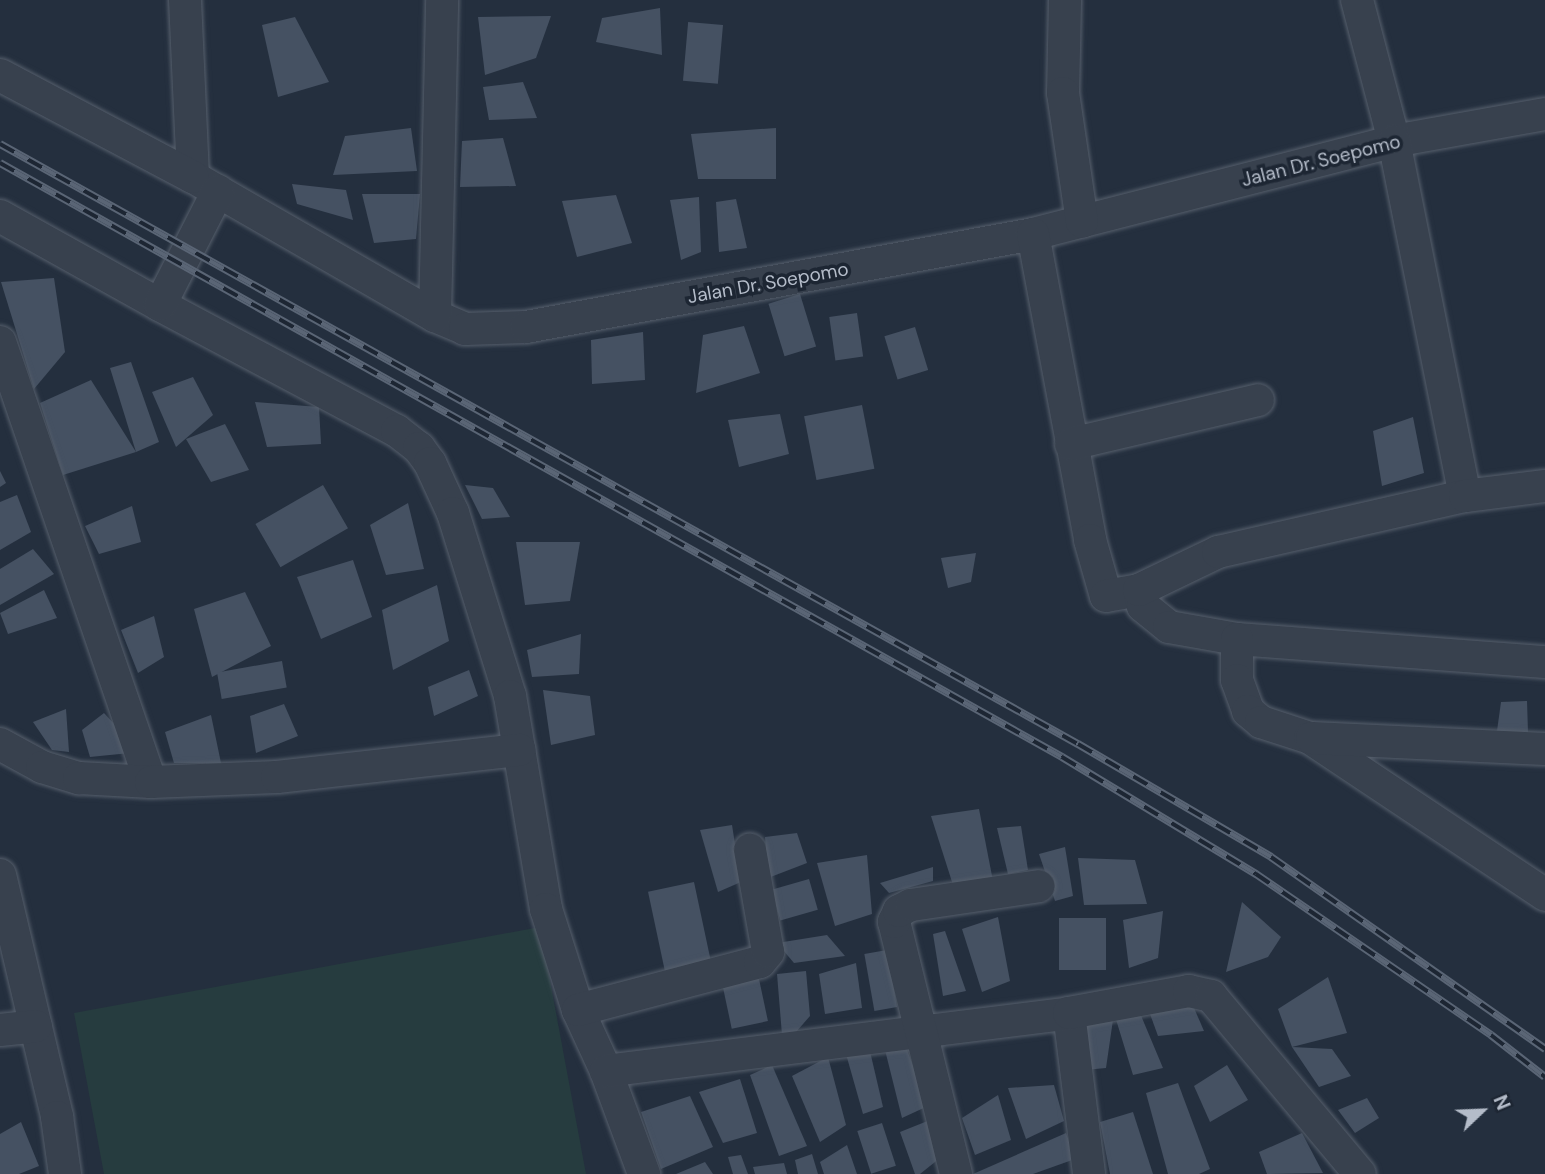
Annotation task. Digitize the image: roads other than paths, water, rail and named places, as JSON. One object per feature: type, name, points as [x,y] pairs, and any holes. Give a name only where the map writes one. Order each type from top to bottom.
[{"type":"street","points":[[160,306],[206,184],[185,0]]},
{"type":"street","points":[[435,316],[442,0]]},
{"type":"street","points":[[1065,0],[1063,93],[1082,222]]},
{"type":"street","points":[[1357,0],[1394,141],[1465,496]]},
{"type":"street","name":"Jalan Dr. Soepomo","points":[[0,75],[206,184],[435,316],[465,330],[526,327],[1032,234],[1394,141],[1545,114]]},
{"type":"street","points":[[0,216],[160,306],[397,431],[419,448],[430,463],[453,513],[510,696],[539,880],[578,1010],[606,1071],[644,1174]]},
{"type":"street","points":[[1032,234],[1095,563],[1106,596],[1139,590],[1218,552],[1465,496],[1545,486]]},
{"type":"street","points":[[0,342],[151,782]]},
{"type":"street","points":[[1071,444],[1258,400]]},
{"type":"street","points":[[1139,590],[1143,606],[1169,627],[1237,639],[1545,662]]},
{"type":"street","points":[[1237,639],[1237,680],[1248,711],[1261,722],[1310,738],[1545,749]]},
{"type":"street","points":[[1310,738],[1545,895]]},
{"type":"street","points":[[0,744],[42,767],[79,778],[151,782],[277,777],[519,750]]},
{"type":"street","points":[[578,1010],[760,962],[768,952],[750,850]]},
{"type":"street","points":[[1501,866],[1545,870]]},
{"type":"street","points":[[0,875],[57,1117],[65,1174]]},
{"type":"street","points":[[956,1174],[894,922],[899,911],[929,901],[1039,886]]},
{"type":"street","points":[[606,1071],[783,1046],[923,1032],[1069,1013],[1189,991],[1211,996],[1360,1174]]},
{"type":"street","points":[[1069,1013],[1089,1174]]},
{"type":"street","points":[[0,1030],[36,1026]]},
{"type":"railway","points":[[0,144],[1078,744],[1271,857],[1545,1049]]},
{"type":"railway","points":[[0,163],[1062,757],[1256,874],[1491,1035],[1545,1077]]}]
